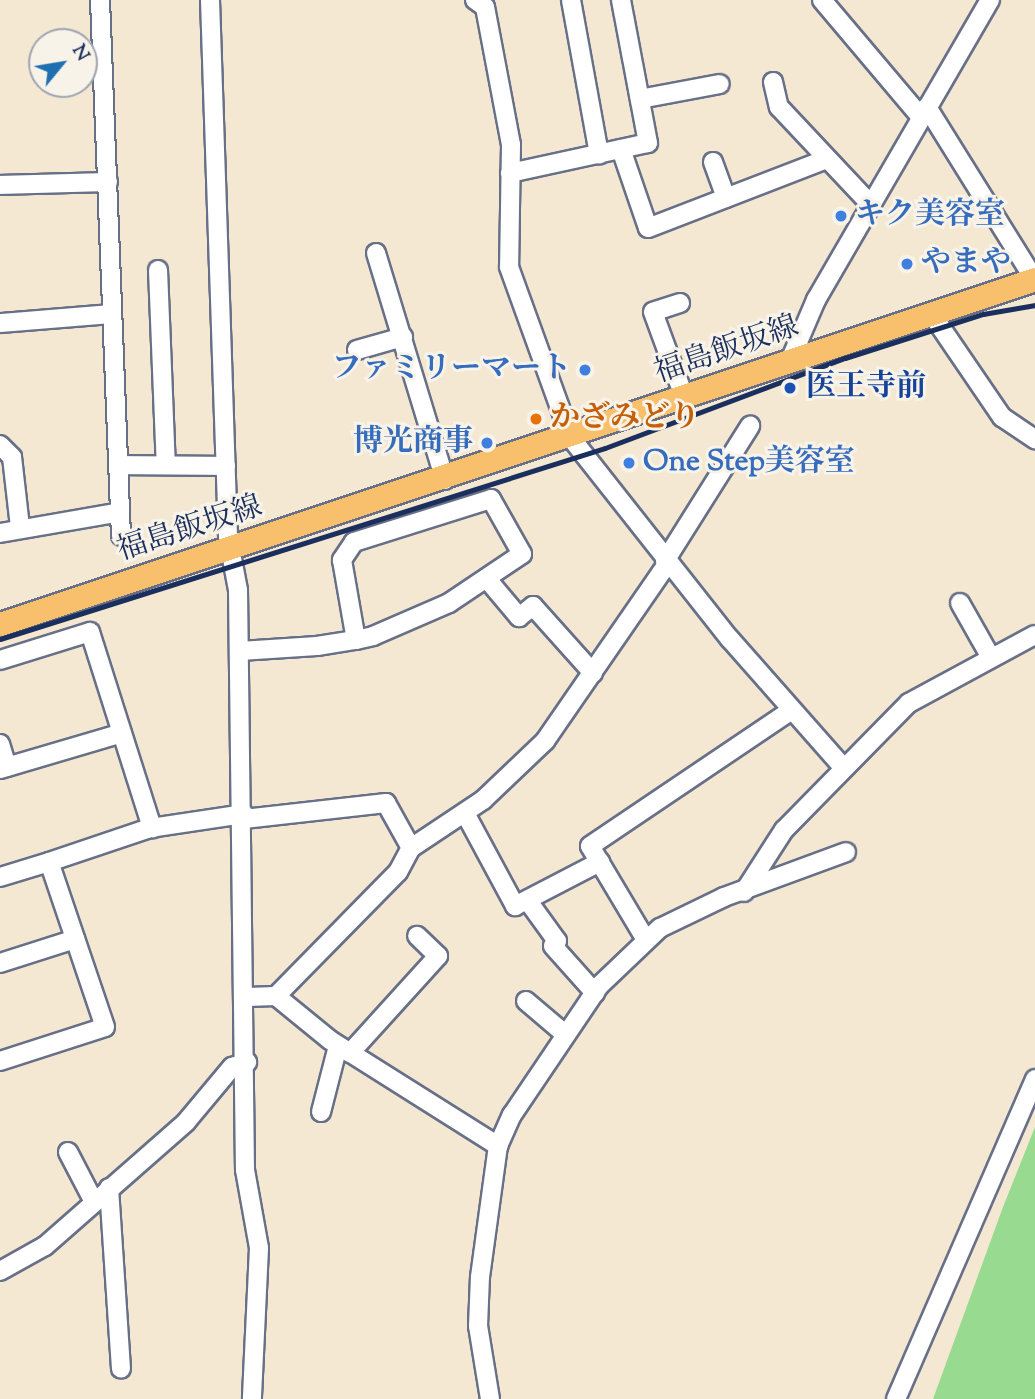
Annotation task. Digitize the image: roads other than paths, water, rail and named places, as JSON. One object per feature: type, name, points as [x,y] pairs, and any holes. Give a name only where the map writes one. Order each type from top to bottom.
[{"type":"main road","name":"福島飯坂線","points":[[0,624],[445,480],[1034,279]]},
{"type":"street","points":[[100,0],[121,537]]},
{"type":"street","points":[[210,0],[226,466],[240,651],[247,997],[245,1170],[259,1248],[252,1399]]},
{"type":"street","points":[[475,0],[485,7],[510,173],[509,267],[570,438],[666,562],[790,711],[843,768]]},
{"type":"street","points":[[571,0],[599,154]]},
{"type":"street","points":[[510,173],[648,143],[621,0]]},
{"type":"street","points":[[822,0],[924,112],[1034,279]]},
{"type":"street","points":[[789,363],[870,204],[990,0]]},
{"type":"street","points":[[773,82],[779,107],[870,204]]},
{"type":"street","points":[[640,99],[720,84]]},
{"type":"street","points":[[621,149],[648,228],[827,159]]},
{"type":"street","points":[[713,162],[726,198]]},
{"type":"street","points":[[0,185],[108,182]]},
{"type":"street","points":[[376,253],[445,480]]},
{"type":"street","points":[[158,270],[166,465]]},
{"type":"street","points":[[680,303],[653,312],[685,399]]},
{"type":"street","points":[[931,313],[1002,416],[1035,439]]},
{"type":"street","points":[[0,323],[112,314]]},
{"type":"street","points":[[357,350],[403,337]]},
{"type":"street","points":[[276,996],[398,872],[411,848],[466,813],[545,741],[666,562],[750,426]]},
{"type":"street","points":[[0,444],[12,457],[20,527]]},
{"type":"street","points":[[119,465],[226,466]]},
{"type":"street","points":[[240,651],[356,639],[449,603],[522,554],[491,499],[354,542],[342,560],[356,639]]},
{"type":"street","points":[[0,533],[20,527],[120,512]]},
{"type":"street","points":[[487,579],[519,617],[533,606],[593,673]]},
{"type":"street","points":[[960,603],[990,656]]},
{"type":"street","points":[[0,660],[90,632],[152,828]]},
{"type":"street","points":[[744,892],[784,830],[909,702],[990,656],[1035,635]]},
{"type":"street","points":[[646,940],[590,846],[790,711]]},
{"type":"street","points":[[0,744],[4,768],[122,733]]},
{"type":"street","points":[[0,877],[152,828],[244,816],[386,803],[411,848]]},
{"type":"street","points":[[466,813],[515,906],[600,862]]},
{"type":"street","points":[[490,1399],[478,1326],[498,1146],[566,1035],[595,993],[646,940],[674,918],[846,852]]},
{"type":"street","points":[[0,1061],[105,1027],[49,862]]},
{"type":"street","points":[[528,901],[557,941],[554,946],[595,993]]},
{"type":"street","points":[[321,1112],[344,1049],[438,956],[417,936]]},
{"type":"street","points":[[0,963],[75,939]]},
{"type":"street","points":[[247,997],[276,996],[344,1049],[498,1146]]},
{"type":"street","points":[[526,1000],[566,1035]]},
{"type":"street","points":[[0,1271],[36,1253],[186,1122],[232,1067],[247,1062]]},
{"type":"street","points":[[896,1399],[1035,1079]]},
{"type":"street","points":[[68,1152],[94,1202]]},
{"type":"street","points":[[109,1188],[121,1369]]},
{"type":"railway","points":[[0,639],[605,448],[845,358],[983,314],[1035,305]]},
{"type":"place","name":"キク美容室","points":[[841,216]]},
{"type":"place","name":"やまや","points":[[907,264]]},
{"type":"place","name":"ファミリーマート","points":[[585,370]]},
{"type":"place","name":"医王寺前","points":[[790,388]]},
{"type":"place","name":"かざみどり","points":[[536,419]]},
{"type":"place","name":"博光商事","points":[[487,443]]},
{"type":"place","name":"One Step美容室","points":[[629,463]]}]
